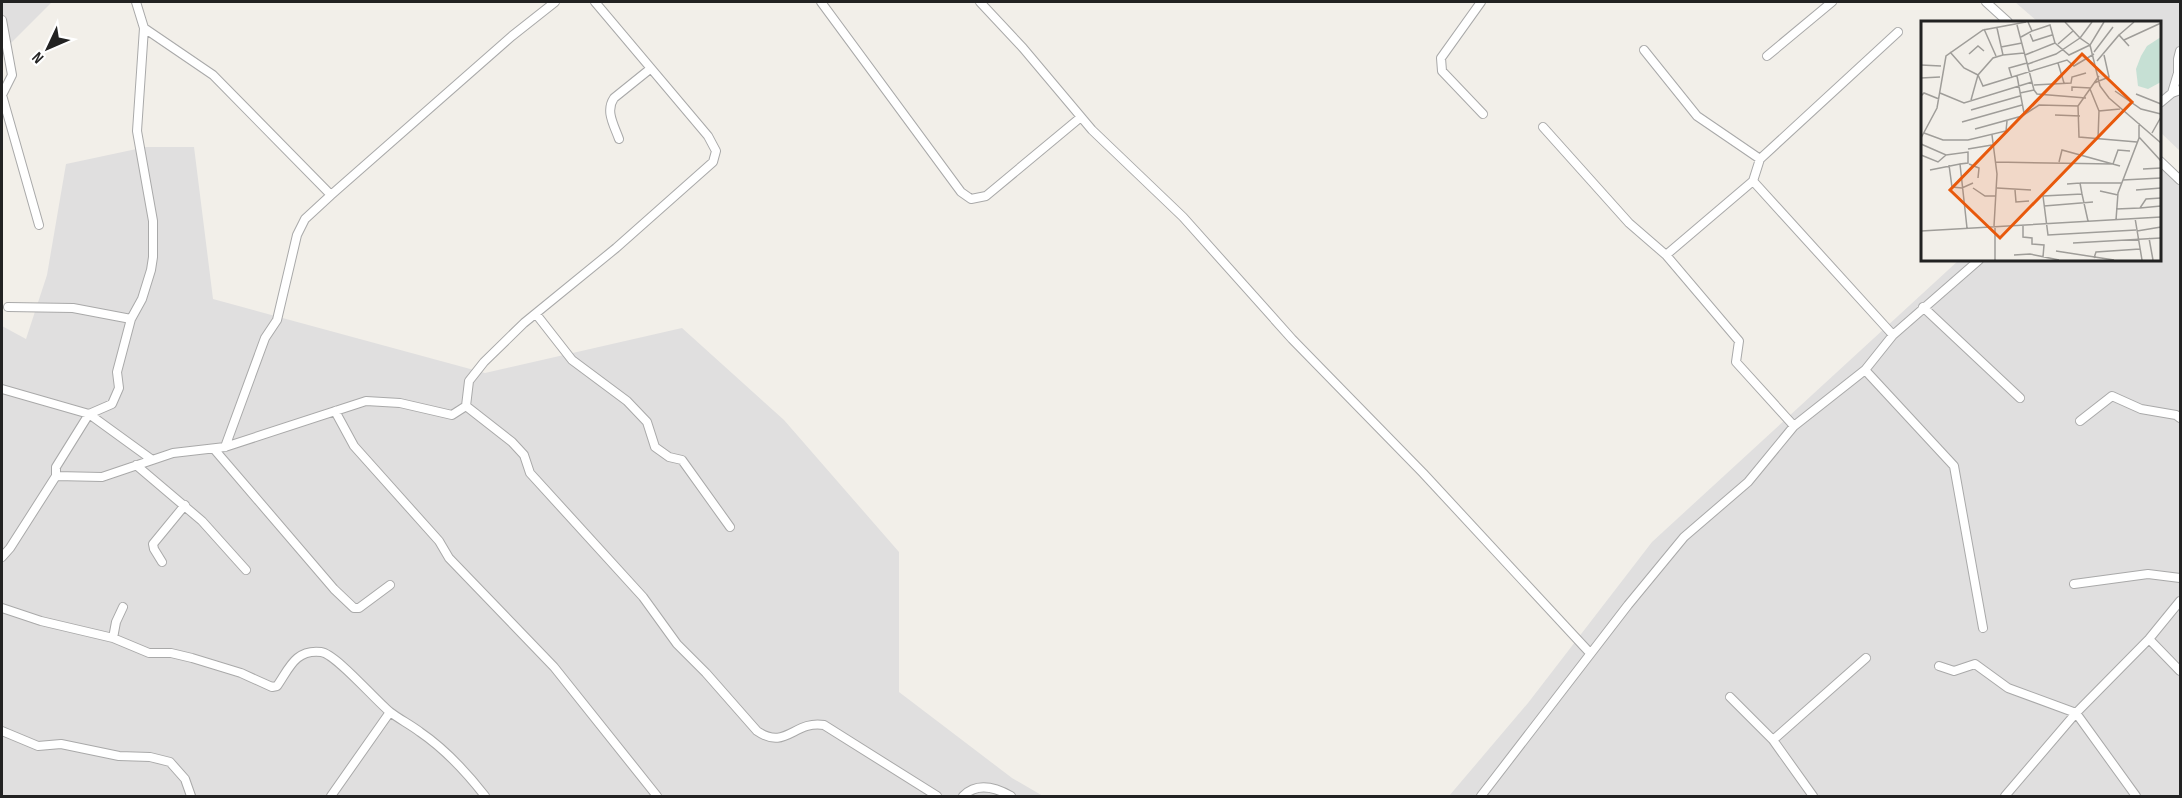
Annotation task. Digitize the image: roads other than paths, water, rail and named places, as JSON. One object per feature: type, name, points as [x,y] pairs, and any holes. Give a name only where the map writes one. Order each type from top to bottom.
[{"type":"street","points":[[2,557],[56,476],[56,467],[89,414],[112,404],[119,388],[117,372],[131,319],[142,299],[151,270],[153,221],[137,131],[144,28],[136,2]]},
{"type":"street","points":[[225,447],[265,338],[277,320],[297,235],[305,219],[495,51],[555,2]]},
{"type":"street","points":[[466,406],[469,381],[484,362],[524,323],[616,248],[713,162],[716,151],[708,136],[595,2]]},
{"type":"street","points":[[821,2],[961,192],[971,199],[986,196],[1081,117]]},
{"type":"street","points":[[980,2],[1023,48],[1092,130],[1183,217],[1292,339],[1423,473],[1590,653]]},
{"type":"street","points":[[1481,2],[1441,58],[1441,64],[1442,71],[1483,114]]},
{"type":"street","points":[[1767,56],[1832,2]]},
{"type":"street","points":[[1986,2],[2007,21]]},
{"type":"street","points":[[2,20],[12,75],[2,95],[39,225]]},
{"type":"street","points":[[144,28],[213,75],[331,195]]},
{"type":"street","points":[[1666,255],[1753,181],[1760,159],[1898,32]]},
{"type":"street","points":[[1644,50],[1697,116],[1760,159]]},
{"type":"street","points":[[2172,93],[2181,51]]},
{"type":"street","points":[[619,139],[610,113],[610,104],[614,98],[650,69]]},
{"type":"street","points":[[2161,103],[2172,93],[2181,90]]},
{"type":"street","points":[[1543,127],[1629,223],[1666,255],[1739,341],[1736,362],[1794,426]]},
{"type":"street","points":[[2161,162],[2181,180]]},
{"type":"street","points":[[1753,181],[1893,335]]},
{"type":"street","points":[[1481,796],[1590,653],[1684,537],[1748,482],[1794,426],[1865,370],[1893,335],[1978,261]]},
{"type":"street","points":[[8,307],[73,308],[131,319]]},
{"type":"street","points":[[1923,307],[2020,398]]},
{"type":"street","points":[[536,314],[572,360],[627,401],[646,422],[655,447],[669,457],[682,460],[730,527]]},
{"type":"street","points":[[1865,370],[1954,466],[1983,628]]},
{"type":"street","points":[[2,389],[89,414],[151,459]]},
{"type":"street","points":[[2080,420],[2112,396],[2141,409],[2176,415],[2181,418]]},
{"type":"street","points":[[56,476],[102,477],[173,453],[225,447],[366,402],[400,403],[452,415],[466,406]]},
{"type":"street","points":[[466,406],[512,442],[524,455],[530,473],[643,597],[677,644],[757,731],[767,738],[779,739],[812,723],[824,725],[937,796]]},
{"type":"street","points":[[335,411],[354,446],[439,541],[449,558],[554,668],[657,796]]},
{"type":"street","points":[[214,449],[334,589],[354,608],[359,608],[390,585]]},
{"type":"street","points":[[136,465],[202,521],[246,570]]},
{"type":"street","points":[[162,562],[153,544],[184,505]]},
{"type":"street","points":[[2074,584],[2148,574],[2181,578]]},
{"type":"street","points":[[2005,796],[2076,712],[2149,639],[2181,601]]},
{"type":"street","points":[[113,638],[116,622],[123,607]]},
{"type":"street","points":[[2,608],[41,621],[113,638],[149,653],[171,653],[202,661],[241,673],[272,687],[277,686],[293,660],[311,653],[323,652],[390,712],[422,733],[469,776],[485,796]]},
{"type":"street","points":[[2149,639],[2181,671]]},
{"type":"street","points":[[1773,740],[1866,658]]},
{"type":"street","points":[[1939,666],[1954,671],[1975,664],[2008,688],[2076,712],[2136,796]]},
{"type":"street","points":[[1730,697],[1773,740],[1813,796]]},
{"type":"street","points":[[331,796],[390,712]]},
{"type":"street","points":[[2,732],[38,746],[61,744],[119,756],[150,757],[170,762],[184,779],[192,796]]},
{"type":"street","points":[[963,796],[970,789],[984,787],[996,788],[1011,796]]}]
